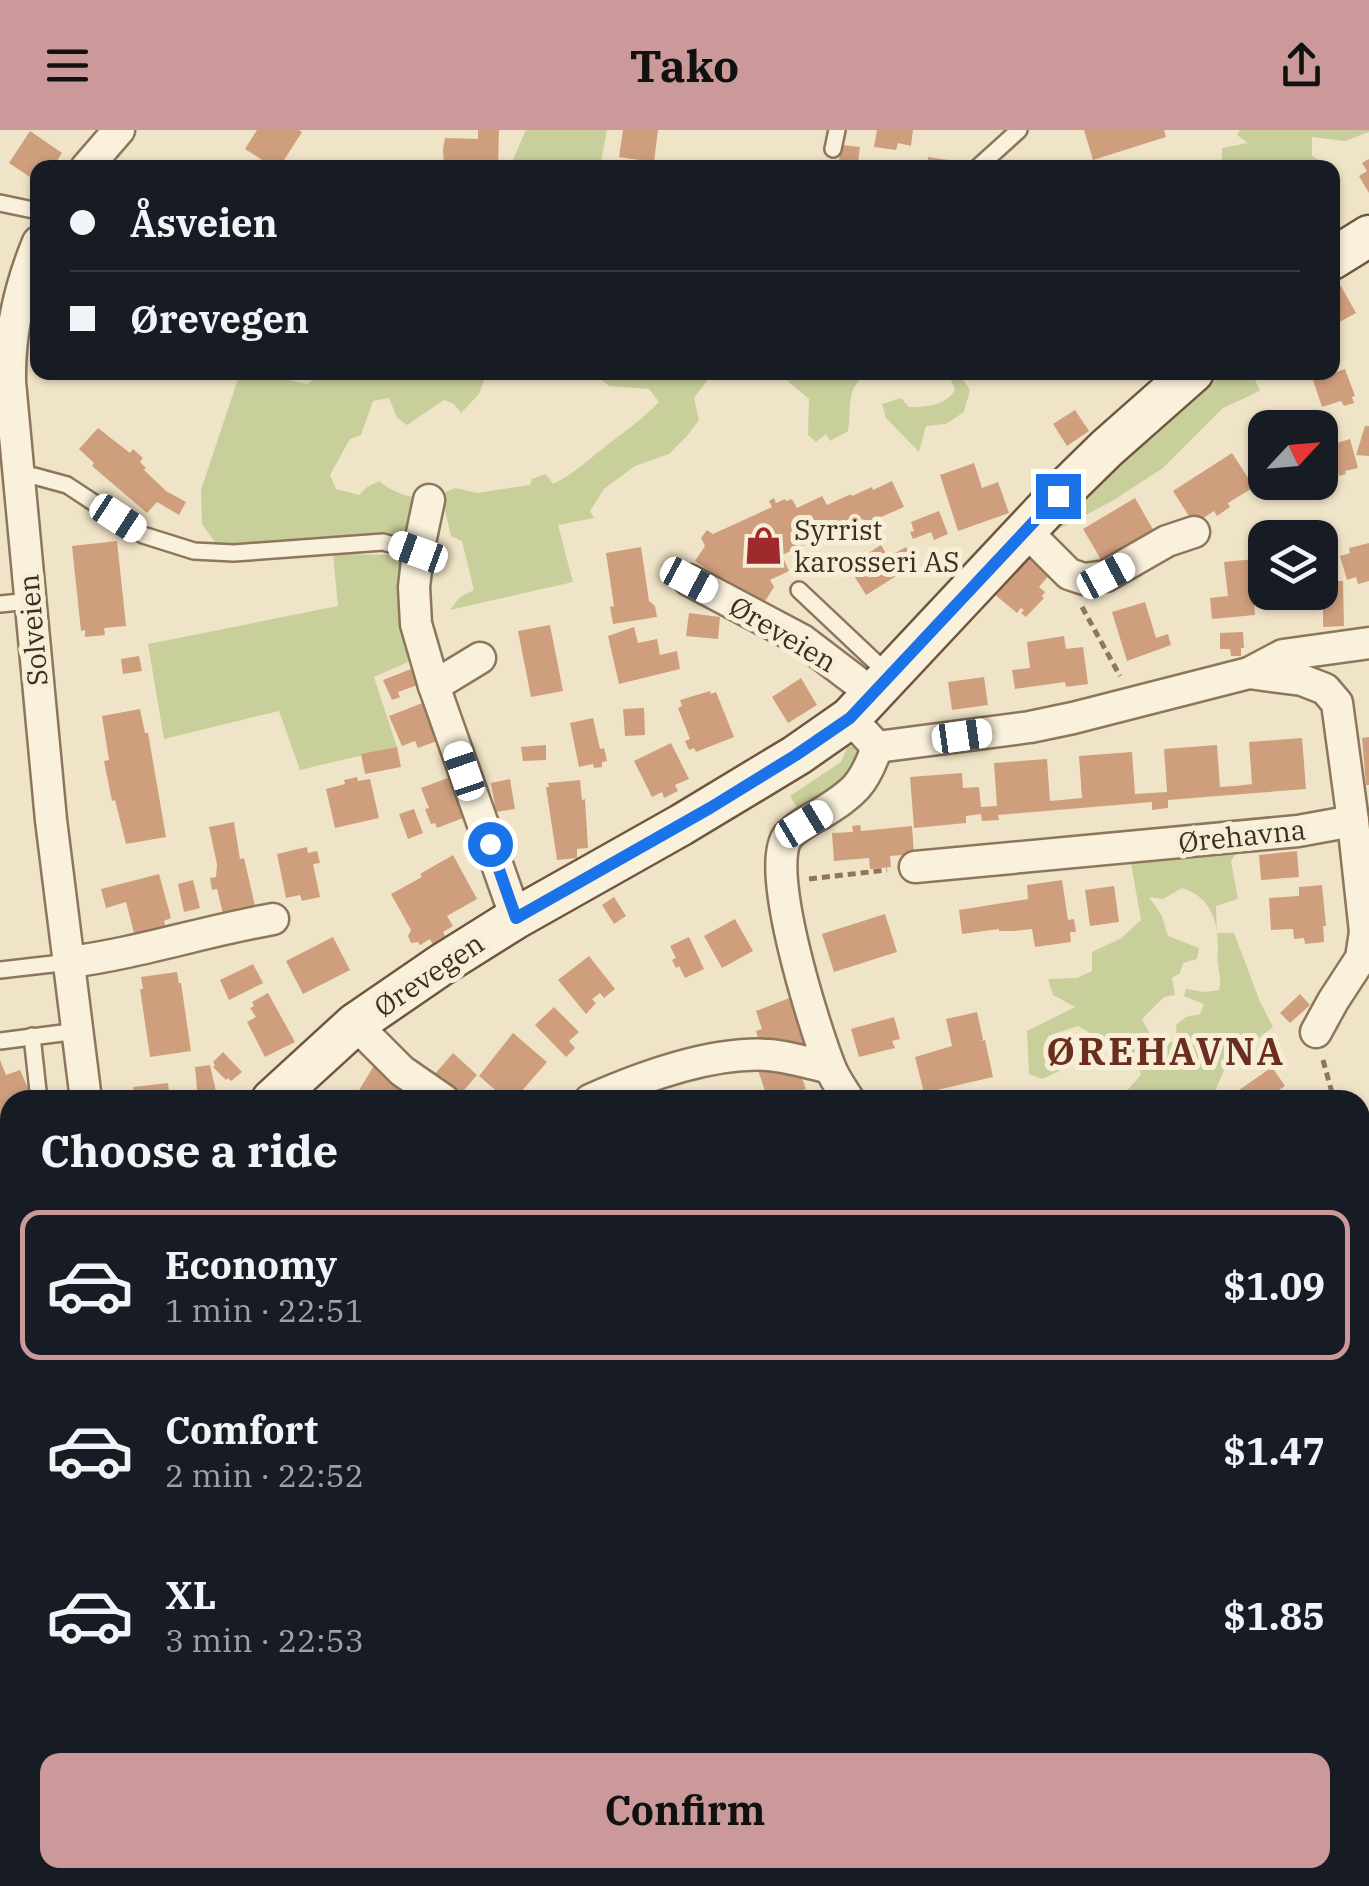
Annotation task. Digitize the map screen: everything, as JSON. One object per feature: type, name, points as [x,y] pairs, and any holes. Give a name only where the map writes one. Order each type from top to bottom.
[{"type":"street","points":[[93,160],[119,130]]},
{"type":"street","points":[[1340,255],[1369,236]]},
{"type":"street","name":"Solveien","points":[[30,265],[4,346],[18,476],[15,602],[52,820],[85,1090]]},
{"type":"street","name":"Ørevegen","points":[[283,1090],[355,1024],[441,965],[873,709],[1025,530],[1107,448],[1184,380]]},
{"type":"street","points":[[429,500],[414,587],[416,624],[516,918]]},
{"type":"street","points":[[1025,530],[1069,574],[1084,579],[1106,576],[1167,542],[1194,532]]},
{"type":"street","name":"Øreveien","points":[[689,580],[802,640],[873,709]]},
{"type":"street","points":[[842,1090],[830,1068],[797,962],[781,882],[780,852],[788,837],[848,797],[868,774],[873,709],[1030,726],[1249,673],[1283,655],[1369,643]]},
{"type":"street","points":[[434,686],[480,658]]},
{"type":"street","points":[[1249,673],[1302,680],[1326,689],[1337,703],[1365,932],[1360,958],[1316,1032]]},
{"type":"street","name":"Ørehavna","points":[[915,868],[1298,831],[1352,821]]},
{"type":"street","points":[[70,962],[273,919]]},
{"type":"street","points":[[355,1024],[402,1071],[430,1090]]},
{"type":"street","points":[[616,1090],[697,1062],[748,1055],[789,1058],[830,1068]]},
{"type":"lane","points":[[833,149],[838,130]]},
{"type":"lane","points":[[986,160],[1018,130]]},
{"type":"lane","points":[[0,203],[30,209]]},
{"type":"lane","points":[[18,476],[67,485],[143,535],[194,552],[234,553],[383,542],[418,552]]},
{"type":"lane","points":[[799,590],[873,709]]},
{"type":"lane","points":[[0,970],[70,962]]},
{"type":"lane","points":[[0,1041],[78,1031]]},
{"type":"lane","points":[[32,1036],[38,1090]]},
{"type":"path","points":[[1069,574],[1077,598],[1134,700]]},
{"type":"path","points":[[781,882],[915,868]]},
{"type":"path","points":[[1316,1032],[1331,1090]]},
{"type":"green space","points":[[526,130],[607,130],[601,160],[513,160]]},
{"type":"green space","points":[[1240,130],[1369,130],[1345,141],[1312,137],[1312,156],[1319,160],[1221,160],[1222,148],[1248,143],[1237,135]]},
{"type":"green space","points":[[238,380],[307,384],[312,380],[484,380],[479,394],[461,413],[444,400],[407,425],[397,418],[389,398],[373,401],[361,435],[350,439],[330,475],[336,489],[359,495],[379,481],[419,498],[411,540],[379,532],[219,548],[202,524],[201,490]]},
{"type":"green space","points":[[602,380],[708,380],[694,398],[699,420],[669,454],[635,466],[604,489],[590,511],[594,518],[558,525],[573,582],[450,610],[460,597],[474,590],[462,541],[451,536],[441,494],[455,488],[477,493],[530,485],[532,479],[546,474],[553,484],[567,476],[659,402],[649,389],[609,386]]},
{"type":"green space","points":[[786,380],[860,380],[851,398],[848,431],[830,441],[826,434],[816,442],[808,435],[809,399]]},
{"type":"green space","points":[[951,380],[963,380],[970,390],[964,412],[946,424],[926,426],[919,452],[886,418],[882,404],[901,398],[909,407],[929,406],[955,390]]},
{"type":"green space","points":[[1216,380],[1255,380],[1260,391],[1223,408],[1163,468],[1055,531],[1108,476]]},
{"type":"green space","points":[[333,554],[401,555],[417,658],[374,677],[397,747],[300,770],[279,711],[164,739],[148,644],[338,606]]},
{"type":"green space","points":[[848,745],[858,755],[854,772],[800,812],[790,796],[841,762]]},
{"type":"green space","points":[[1239,849],[1231,861],[1238,899],[1216,906],[1217,933],[1234,933],[1273,1027],[1227,1063],[1216,1090],[1128,1090],[1141,1075],[1135,1057],[1110,1051],[1119,1044],[1078,1026],[1048,1036],[1044,1047],[1053,1054],[1071,1049],[1071,1060],[1042,1079],[1029,1074],[1027,1031],[1075,1007],[1053,995],[1048,979],[1077,978],[1092,971],[1092,952],[1120,939],[1141,920],[1130,858]],"holes":[[[1182,888],[1206,903],[1217,933],[1219,990],[1186,989],[1184,996],[1204,1004],[1200,1014],[1186,1017],[1176,1025],[1177,1041],[1156,1045],[1142,1019],[1164,997],[1175,995],[1172,978],[1180,973],[1183,963],[1197,959],[1199,948],[1168,936],[1162,916],[1149,897],[1163,899]]]},
{"type":"building","points":[[257,130],[302,132],[284,160],[262,160],[245,149]]},
{"type":"building","points":[[478,130],[499,130],[498,160],[444,160],[445,138],[478,139]]},
{"type":"building","points":[[623,130],[658,130],[654,160],[619,157]]},
{"type":"building","points":[[877,130],[913,130],[911,146],[898,143],[896,150],[874,147]]},
{"type":"building","points":[[1084,130],[1164,130],[1166,137],[1093,160]]},
{"type":"building","points":[[30,131],[62,153],[57,160],[30,160],[30,177],[9,163]]},
{"type":"building","points":[[842,145],[860,147],[858,160],[839,160]]},
{"type":"building","points":[[1369,159],[1369,193],[1359,176],[1367,171],[1362,163]]},
{"type":"building","points":[[1340,287],[1356,313],[1340,322]]},
{"type":"building","points":[[1345,369],[1354,403],[1344,406],[1341,401],[1322,407],[1313,380],[1340,380],[1340,371]]},
{"type":"building","points":[[1075,410],[1089,431],[1067,446],[1053,424]]},
{"type":"building","points":[[1365,426],[1369,426],[1369,456],[1356,455]]},
{"type":"building","points":[[98,428],[130,453],[133,449],[143,458],[140,462],[144,470],[166,491],[186,502],[179,515],[157,502],[147,513],[92,466],[94,463],[79,449]]},
{"type":"building","points":[[1350,439],[1358,468],[1339,476],[1338,443]]},
{"type":"building","points":[[1232,453],[1248,478],[1248,491],[1228,503],[1230,507],[1217,516],[1214,511],[1194,524],[1173,491]]},
{"type":"building","points":[[974,463],[982,488],[998,482],[1009,513],[958,531],[940,475]]},
{"type":"building","points":[[892,481],[904,507],[865,524],[863,519],[782,555],[789,571],[770,580],[774,587],[762,606],[695,561],[705,546],[701,538],[707,530],[713,534],[772,507],[769,501],[774,498],[776,503],[792,499],[797,508],[822,496],[827,505]]},
{"type":"building","points":[[1135,498],[1155,533],[1103,563],[1083,529]]},
{"type":"building","points":[[939,511],[948,534],[934,540],[931,532],[913,539],[911,522]]},
{"type":"building","points":[[117,541],[126,626],[104,628],[105,635],[85,637],[85,630],[81,631],[72,546]]},
{"type":"building","points":[[1369,543],[1369,581],[1358,584],[1356,577],[1347,580],[1340,556],[1350,553],[1349,548]]},
{"type":"building","points":[[881,545],[888,557],[906,547],[912,566],[866,595],[848,566]]},
{"type":"building","points":[[641,547],[649,601],[655,606],[657,617],[613,624],[606,553]]},
{"type":"building","points":[[1028,553],[1051,573],[1039,587],[1045,592],[1044,598],[1026,617],[1021,613],[1024,610],[1021,608],[1017,613],[994,594]]},
{"type":"building","points":[[1248,560],[1248,610],[1255,610],[1255,615],[1212,619],[1210,598],[1228,596],[1224,562]]},
{"type":"building","points":[[1338,581],[1343,581],[1344,626],[1323,627],[1323,610],[1338,610]]},
{"type":"building","points":[[1145,602],[1156,638],[1168,634],[1171,645],[1127,661],[1112,612]]},
{"type":"building","points":[[689,613],[720,617],[718,639],[686,636]]},
{"type":"building","points":[[550,625],[563,691],[531,697],[518,631]]},
{"type":"building","points":[[634,627],[638,643],[657,639],[660,655],[677,651],[680,669],[619,684],[608,636]]},
{"type":"building","points":[[1243,632],[1241,656],[1231,656],[1230,649],[1220,649],[1220,633]]},
{"type":"building","points":[[1064,636],[1066,649],[1083,647],[1088,684],[1066,687],[1065,682],[1015,689],[1012,670],[1030,668],[1027,642]]},
{"type":"building","points":[[139,656],[142,671],[123,674],[121,659]]},
{"type":"building","points":[[411,669],[418,685],[398,692],[400,697],[392,700],[383,680]]},
{"type":"building","points":[[984,677],[988,705],[952,710],[948,682]]},
{"type":"building","points":[[801,678],[817,705],[788,723],[772,697]]},
{"type":"building","points":[[716,692],[734,737],[696,752],[694,748],[689,750],[685,741],[690,739],[678,708],[682,706],[680,700]]},
{"type":"building","points":[[425,702],[440,740],[418,748],[415,741],[402,746],[389,716]]},
{"type":"building","points":[[644,708],[645,735],[625,736],[623,709]]},
{"type":"building","points":[[140,709],[148,733],[166,837],[126,844],[104,761],[109,760],[102,716]]},
{"type":"building","points":[[593,718],[607,761],[602,762],[602,767],[579,767],[570,723]]},
{"type":"building","points":[[1369,737],[1369,785],[1366,785],[1362,738]]},
{"type":"building","points":[[1302,738],[1306,789],[1168,800],[1168,808],[1152,810],[1152,802],[998,815],[999,820],[982,821],[981,814],[966,816],[966,823],[914,828],[910,777],[962,773],[963,788],[979,787],[981,807],[997,806],[994,763],[1047,759],[1050,801],[1082,798],[1079,756],[1132,752],[1135,794],[1167,792],[1164,749],[1217,745],[1220,787],[1235,786],[1252,784],[1249,742]]},
{"type":"building","points":[[671,743],[689,779],[675,785],[678,791],[664,798],[662,792],[652,797],[634,761]]},
{"type":"building","points":[[546,745],[546,760],[523,761],[521,747]]},
{"type":"building","points":[[397,747],[401,767],[365,774],[361,754]]},
{"type":"building","points":[[456,775],[471,815],[437,828],[425,809],[429,808],[421,788]]},
{"type":"building","points":[[357,777],[358,781],[370,779],[379,818],[335,828],[326,789]]},
{"type":"building","points":[[510,779],[515,809],[496,812],[491,783]]},
{"type":"building","points":[[580,780],[588,848],[577,849],[577,858],[557,860],[546,787],[548,783]]},
{"type":"building","points":[[414,809],[423,833],[408,839],[399,814]]},
{"type":"building","points":[[234,822],[240,859],[244,858],[255,906],[223,914],[210,878],[216,877],[217,864],[209,827]]},
{"type":"building","points":[[860,825],[861,831],[912,826],[914,854],[890,856],[891,867],[870,869],[869,858],[834,861],[832,833],[853,832],[852,826]]},
{"type":"building","points":[[307,847],[308,853],[317,851],[320,863],[313,864],[320,897],[302,901],[300,895],[286,898],[277,854]]},
{"type":"building","points":[[1297,851],[1299,877],[1261,880],[1259,855]]},
{"type":"building","points":[[453,855],[477,899],[447,916],[453,926],[443,932],[446,938],[433,945],[430,939],[420,945],[411,943],[411,930],[391,894]]},
{"type":"building","points":[[159,874],[171,918],[164,921],[166,929],[135,937],[126,902],[106,908],[101,889]]},
{"type":"building","points":[[193,880],[200,908],[184,912],[178,884]]},
{"type":"building","points":[[1062,880],[1068,920],[1074,919],[1076,932],[1070,932],[1071,942],[1035,947],[1032,929],[962,934],[959,910],[1028,899],[1027,885]]},
{"type":"building","points":[[1322,885],[1324,942],[1305,944],[1304,938],[1294,939],[1293,929],[1271,930],[1269,898],[1299,896],[1299,887]]},
{"type":"building","points":[[1114,886],[1119,922],[1090,926],[1085,890]]},
{"type":"building","points":[[614,897],[626,916],[614,924],[602,905]]},
{"type":"building","points":[[885,914],[897,952],[834,972],[822,934]]},
{"type":"building","points":[[735,919],[753,951],[722,968],[704,936]]},
{"type":"building","points":[[333,937],[350,970],[303,994],[286,961]]},
{"type":"building","points":[[689,937],[704,969],[685,978],[672,960],[676,958],[670,946]]},
{"type":"building","points":[[589,956],[615,989],[604,998],[600,993],[592,999],[596,1003],[586,1014],[558,980]]},
{"type":"building","points":[[253,964],[263,983],[229,1000],[220,980]]},
{"type":"building","points":[[177,972],[191,1051],[150,1057],[141,977]]},
{"type":"building","points":[[268,993],[295,1042],[265,1057],[247,1022],[256,1017],[250,1008],[254,1006],[252,1002]]},
{"type":"building","points":[[1300,994],[1310,1005],[1290,1023],[1280,1013]]},
{"type":"building","points":[[797,995],[813,1045],[783,1051],[779,1040],[768,1044],[766,1039],[759,1041],[756,1031],[762,1029],[756,1011]]},
{"type":"building","points":[[554,1007],[579,1032],[569,1041],[575,1048],[566,1057],[535,1025]]},
{"type":"building","points":[[977,1012],[981,1041],[985,1040],[993,1077],[923,1090],[915,1057],[952,1046],[946,1019]]},
{"type":"building","points":[[894,1017],[900,1039],[892,1041],[895,1048],[859,1057],[851,1029]]},
{"type":"building","points":[[513,1033],[547,1062],[523,1090],[495,1090],[479,1076]]},
{"type":"building","points":[[223,1052],[242,1072],[231,1081],[213,1067]]},
{"type":"building","points":[[453,1053],[477,1075],[464,1090],[452,1090],[434,1075]]},
{"type":"building","points":[[0,1060],[6,1075],[20,1070],[29,1090],[0,1090]]},
{"type":"building","points":[[783,1061],[798,1067],[806,1089],[765,1090],[758,1070]]},
{"type":"building","points":[[375,1064],[408,1087],[406,1090],[359,1090]]},
{"type":"building","points":[[210,1065],[216,1090],[197,1090],[195,1067]]},
{"type":"building","points":[[1272,1067],[1285,1086],[1279,1090],[1239,1090]]},
{"type":"building","points":[[168,1083],[169,1090],[133,1090],[133,1087]]},
{"type":"place","name":"Syrrist karosseri AS","points":[[764,546]]},
{"type":"district","name":"ØREHAVNA","points":[[1166,1052]]},
{"type":"route","points":[[490,844],[516,918],[796,755],[850,718],[1058,496]]}]
